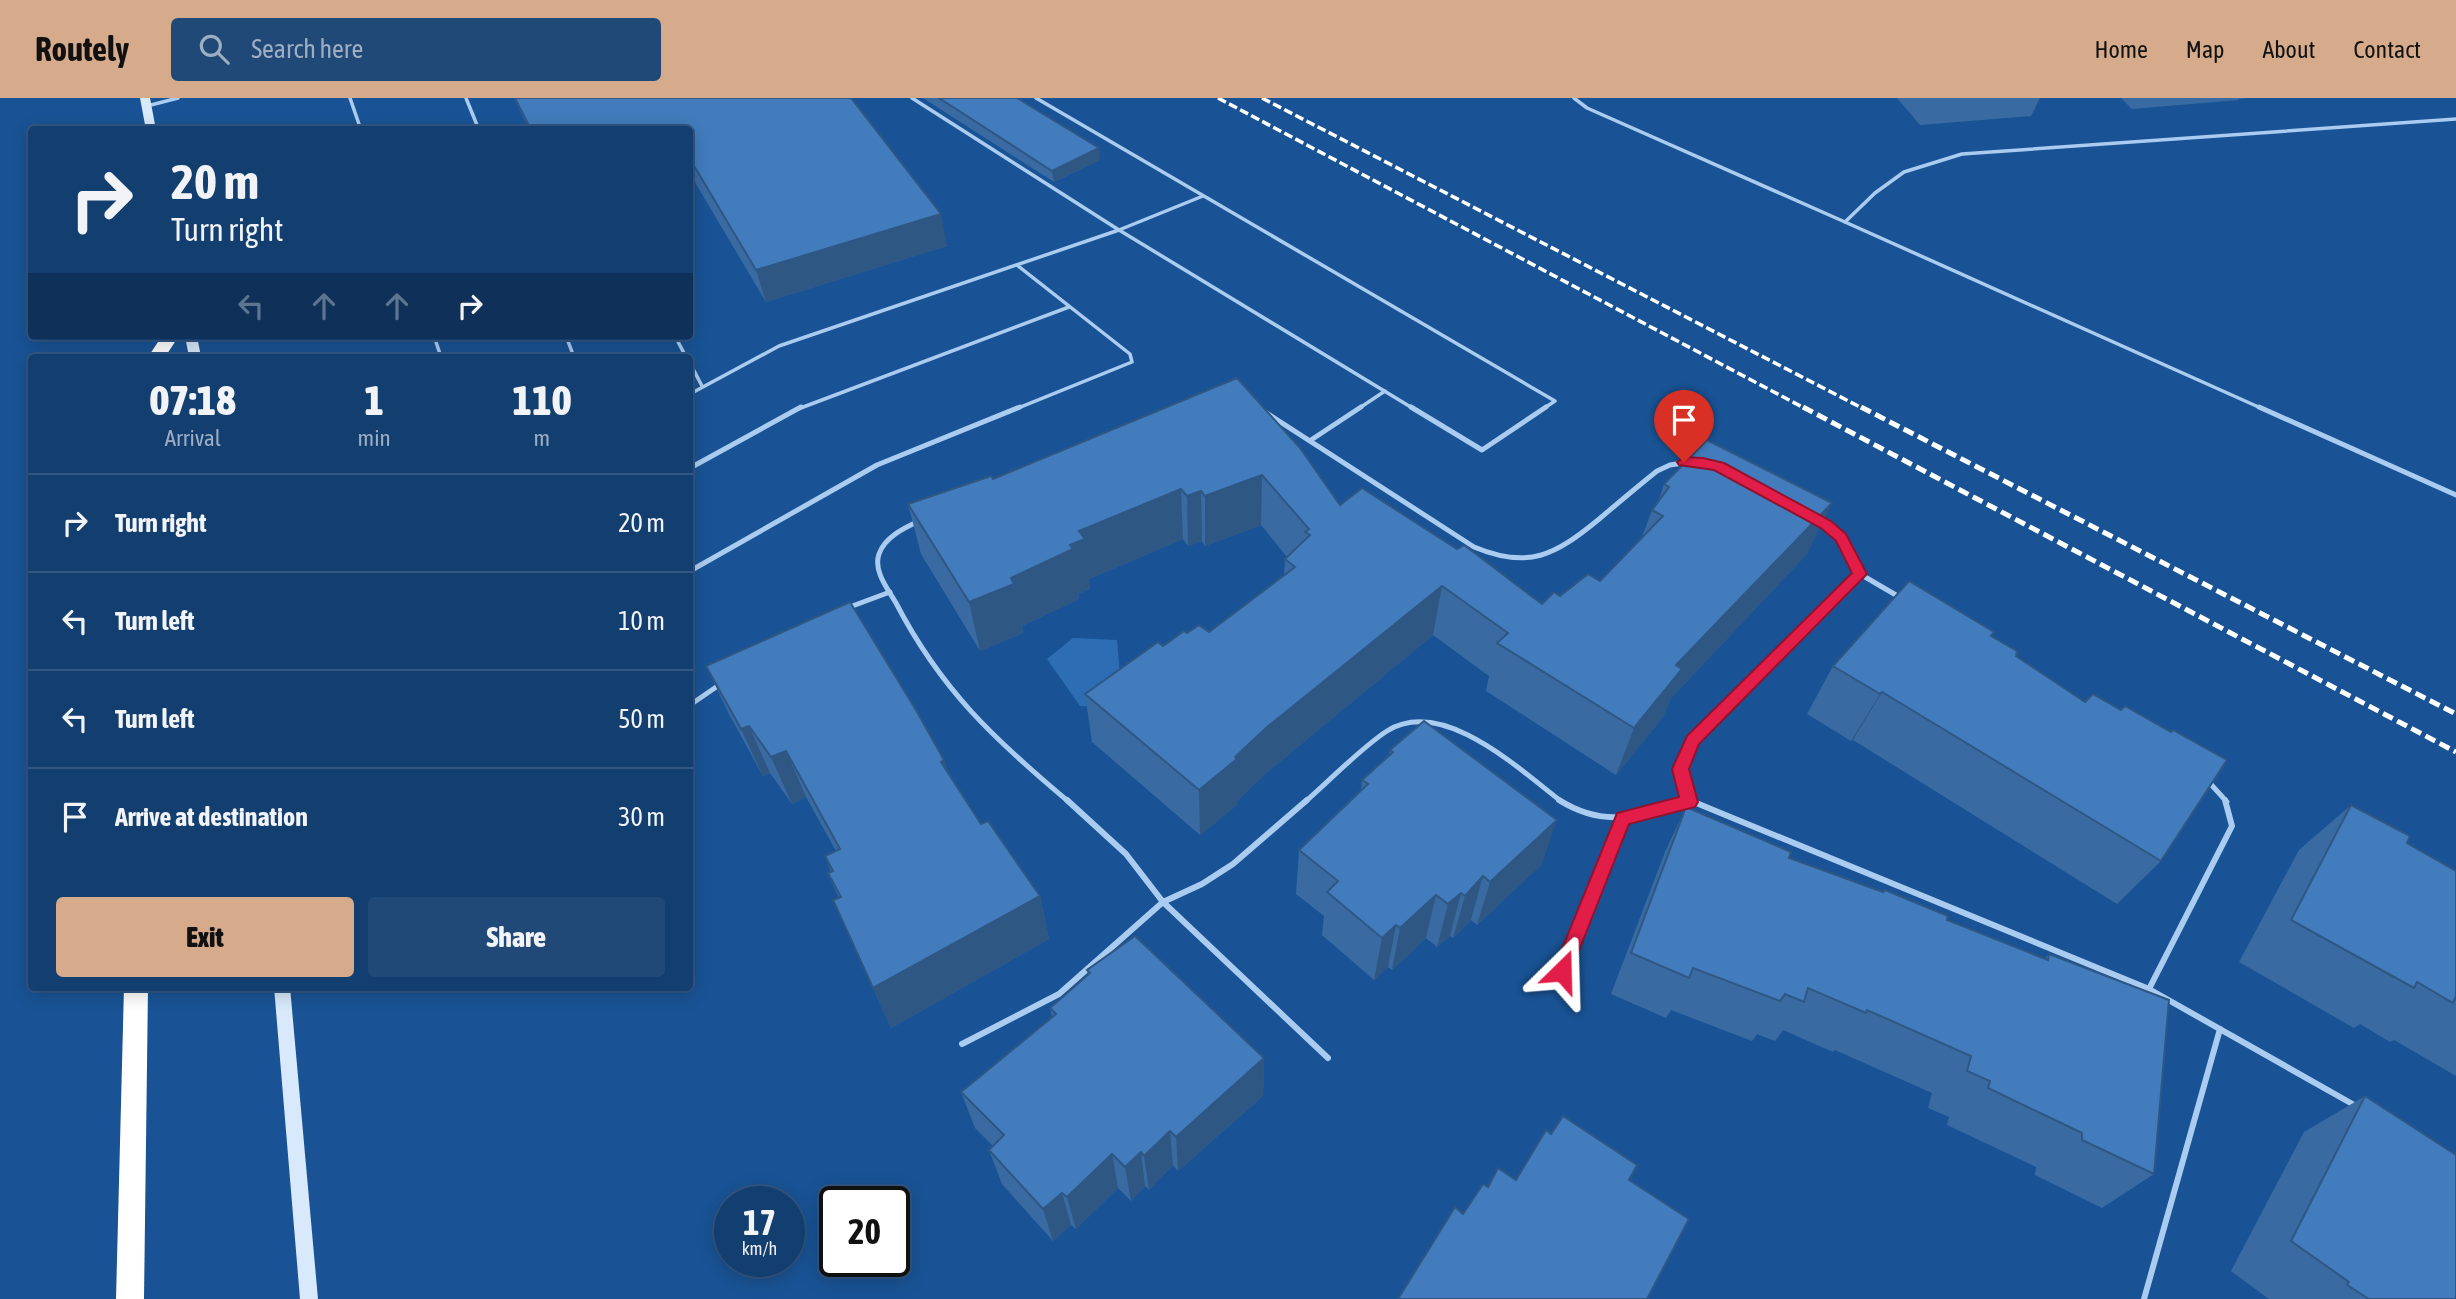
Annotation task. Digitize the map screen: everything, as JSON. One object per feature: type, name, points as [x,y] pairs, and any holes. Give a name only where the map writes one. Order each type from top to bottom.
[{"type":"highway","points":[[158,354],[169,340]]},
{"type":"highway","points":[[130,1299],[136,991]]},
{"type":"main road","points":[[146,102],[150,126]]},
{"type":"main road","points":[[282,991],[309,1299]]},
{"type":"lane","points":[[146,102],[178,98]]},
{"type":"lane","points":[[350,98],[360,126]]},
{"type":"lane","points":[[466,98],[478,126]]},
{"type":"lane","points":[[912,98],[1119,230],[1482,450],[1555,401],[1036,98]]},
{"type":"lane","points":[[1574,98],[1587,108],[2456,495]]},
{"type":"lane","points":[[1845,222],[1875,193],[1904,172],[1962,154],[2456,119]]},
{"type":"lane","points":[[693,392],[779,346],[1119,230],[1204,196]]},
{"type":"lane","points":[[693,569],[877,465],[1132,362],[1130,354],[1017,265]]},
{"type":"lane","points":[[693,466],[805,405],[1069,307]]},
{"type":"lane","points":[[693,369],[702,386]]},
{"type":"lane","points":[[1311,440],[1385,391]]},
{"type":"lane","points":[[1259,410],[1273,415],[1474,547],[1494,556],[1513,559],[1552,553],[1568,544],[1657,471],[1670,465],[1693,462]]},
{"type":"lane","points":[[929,517],[896,533],[885,543],[878,556],[879,572],[901,615],[957,699],[989,733],[1135,861],[1163,902],[1328,1058]]},
{"type":"lane","points":[[1814,518],[1841,538],[1860,574],[1908,602]]},
{"type":"lane","points":[[1689,802],[1681,769],[1693,740],[1860,574]]},
{"type":"lane","points":[[839,611],[890,592]]},
{"type":"lane","points":[[693,703],[724,682]]},
{"type":"lane","points":[[962,1044],[1059,994],[1163,902],[1202,884],[1233,864],[1388,730],[1413,723],[1443,725],[1472,736],[1562,802],[1593,817],[1623,818],[1689,802],[2149,989],[2362,1109]]},
{"type":"lane","points":[[2149,989],[2232,826],[2227,802],[2201,775]]},
{"type":"lane","points":[[1562,971],[1623,818]]},
{"type":"lane","points":[[2144,1299],[2220,1029]]},
{"type":"shaded area","points":[[1073,638],[1117,640],[1120,676],[1095,707],[1080,706],[1047,659]]},
{"type":"building","points":[[515,98],[851,98],[941,214],[756,270],[693,164],[693,126],[529,126]]},
{"type":"building","points":[[939,98],[1017,98],[1099,148],[1052,171]]},
{"type":"building","points":[[1237,378],[1300,448],[1340,505],[1362,488],[1457,549],[1464,545],[1542,604],[1554,592],[1560,596],[1588,574],[1600,581],[1663,516],[1652,510],[1669,487],[1664,484],[1707,440],[1832,503],[1676,665],[1682,669],[1634,728],[1497,643],[1508,633],[1442,586],[1266,728],[1235,757],[1237,759],[1199,790],[1085,694],[1158,642],[1163,646],[1184,631],[1187,633],[1199,625],[1209,632],[1295,567],[1285,559],[1310,535],[1305,532],[1309,529],[1262,475],[1205,496],[1201,491],[1187,496],[1181,489],[1079,531],[1085,539],[1070,545],[1073,549],[1011,578],[1014,584],[969,602],[908,504],[991,476],[993,479]]},
{"type":"building","points":[[1909,581],[1994,632],[1991,636],[2017,651],[2016,656],[2085,702],[2093,694],[2121,710],[2125,706],[2227,760],[2161,861],[1882,692],[1880,694],[1833,666]]},
{"type":"building","points":[[850,602],[916,710],[944,760],[941,762],[981,824],[988,821],[1040,896],[873,988],[833,900],[841,897],[828,873],[833,871],[825,856],[840,849],[786,751],[771,757],[749,726],[741,729],[706,666]]},
{"type":"building","points":[[1424,721],[1557,820],[1490,882],[1483,876],[1465,896],[1461,893],[1448,904],[1436,895],[1400,928],[1396,925],[1382,938],[1327,892],[1338,881],[1299,850],[1368,784],[1362,780],[1393,752],[1390,750]]},
{"type":"building","points":[[2351,805],[2410,836],[2407,843],[2456,871],[2456,999],[2453,1003],[2417,982],[2414,988],[2291,920]]},
{"type":"building","points":[[1686,807],[1791,852],[1789,858],[1883,892],[1885,890],[1948,916],[1947,920],[2048,960],[2049,954],[2169,1000],[2154,1174],[2082,1140],[2082,1133],[1988,1088],[1990,1081],[1967,1071],[1971,1056],[1867,1010],[1866,1013],[1808,988],[1804,1002],[1785,994],[1780,1001],[1693,968],[1689,978],[1631,953]]},
{"type":"building","points":[[1135,936],[1264,1058],[1176,1137],[1170,1131],[1144,1156],[1141,1152],[1125,1167],[1112,1154],[1067,1197],[1062,1193],[1043,1209],[989,1150],[1004,1135],[961,1092],[1056,1014],[1050,1008],[1090,973],[1087,970]]},
{"type":"building","points":[[2365,1096],[2456,1155],[2456,1299],[2369,1299],[2291,1241]]},
{"type":"building","points":[[1563,1116],[1637,1165],[1629,1180],[1689,1219],[1647,1299],[1398,1299],[1455,1207],[1463,1214],[1483,1184],[1488,1187],[1498,1168],[1516,1180],[1546,1130],[1551,1134]]},
{"type":"railway","points":[[1218,98],[1806,409]]},
{"type":"railway","points":[[1262,98],[1864,409]]},
{"type":"railway","points":[[1803,407],[2456,752]]},
{"type":"railway","points":[[1861,407],[2456,714]]},
{"type":"route","points":[[1562,971],[1623,818],[1689,802],[1681,769],[1693,740],[1860,574],[1841,538],[1826,524],[1719,467],[1703,462],[1684,462]]}]
